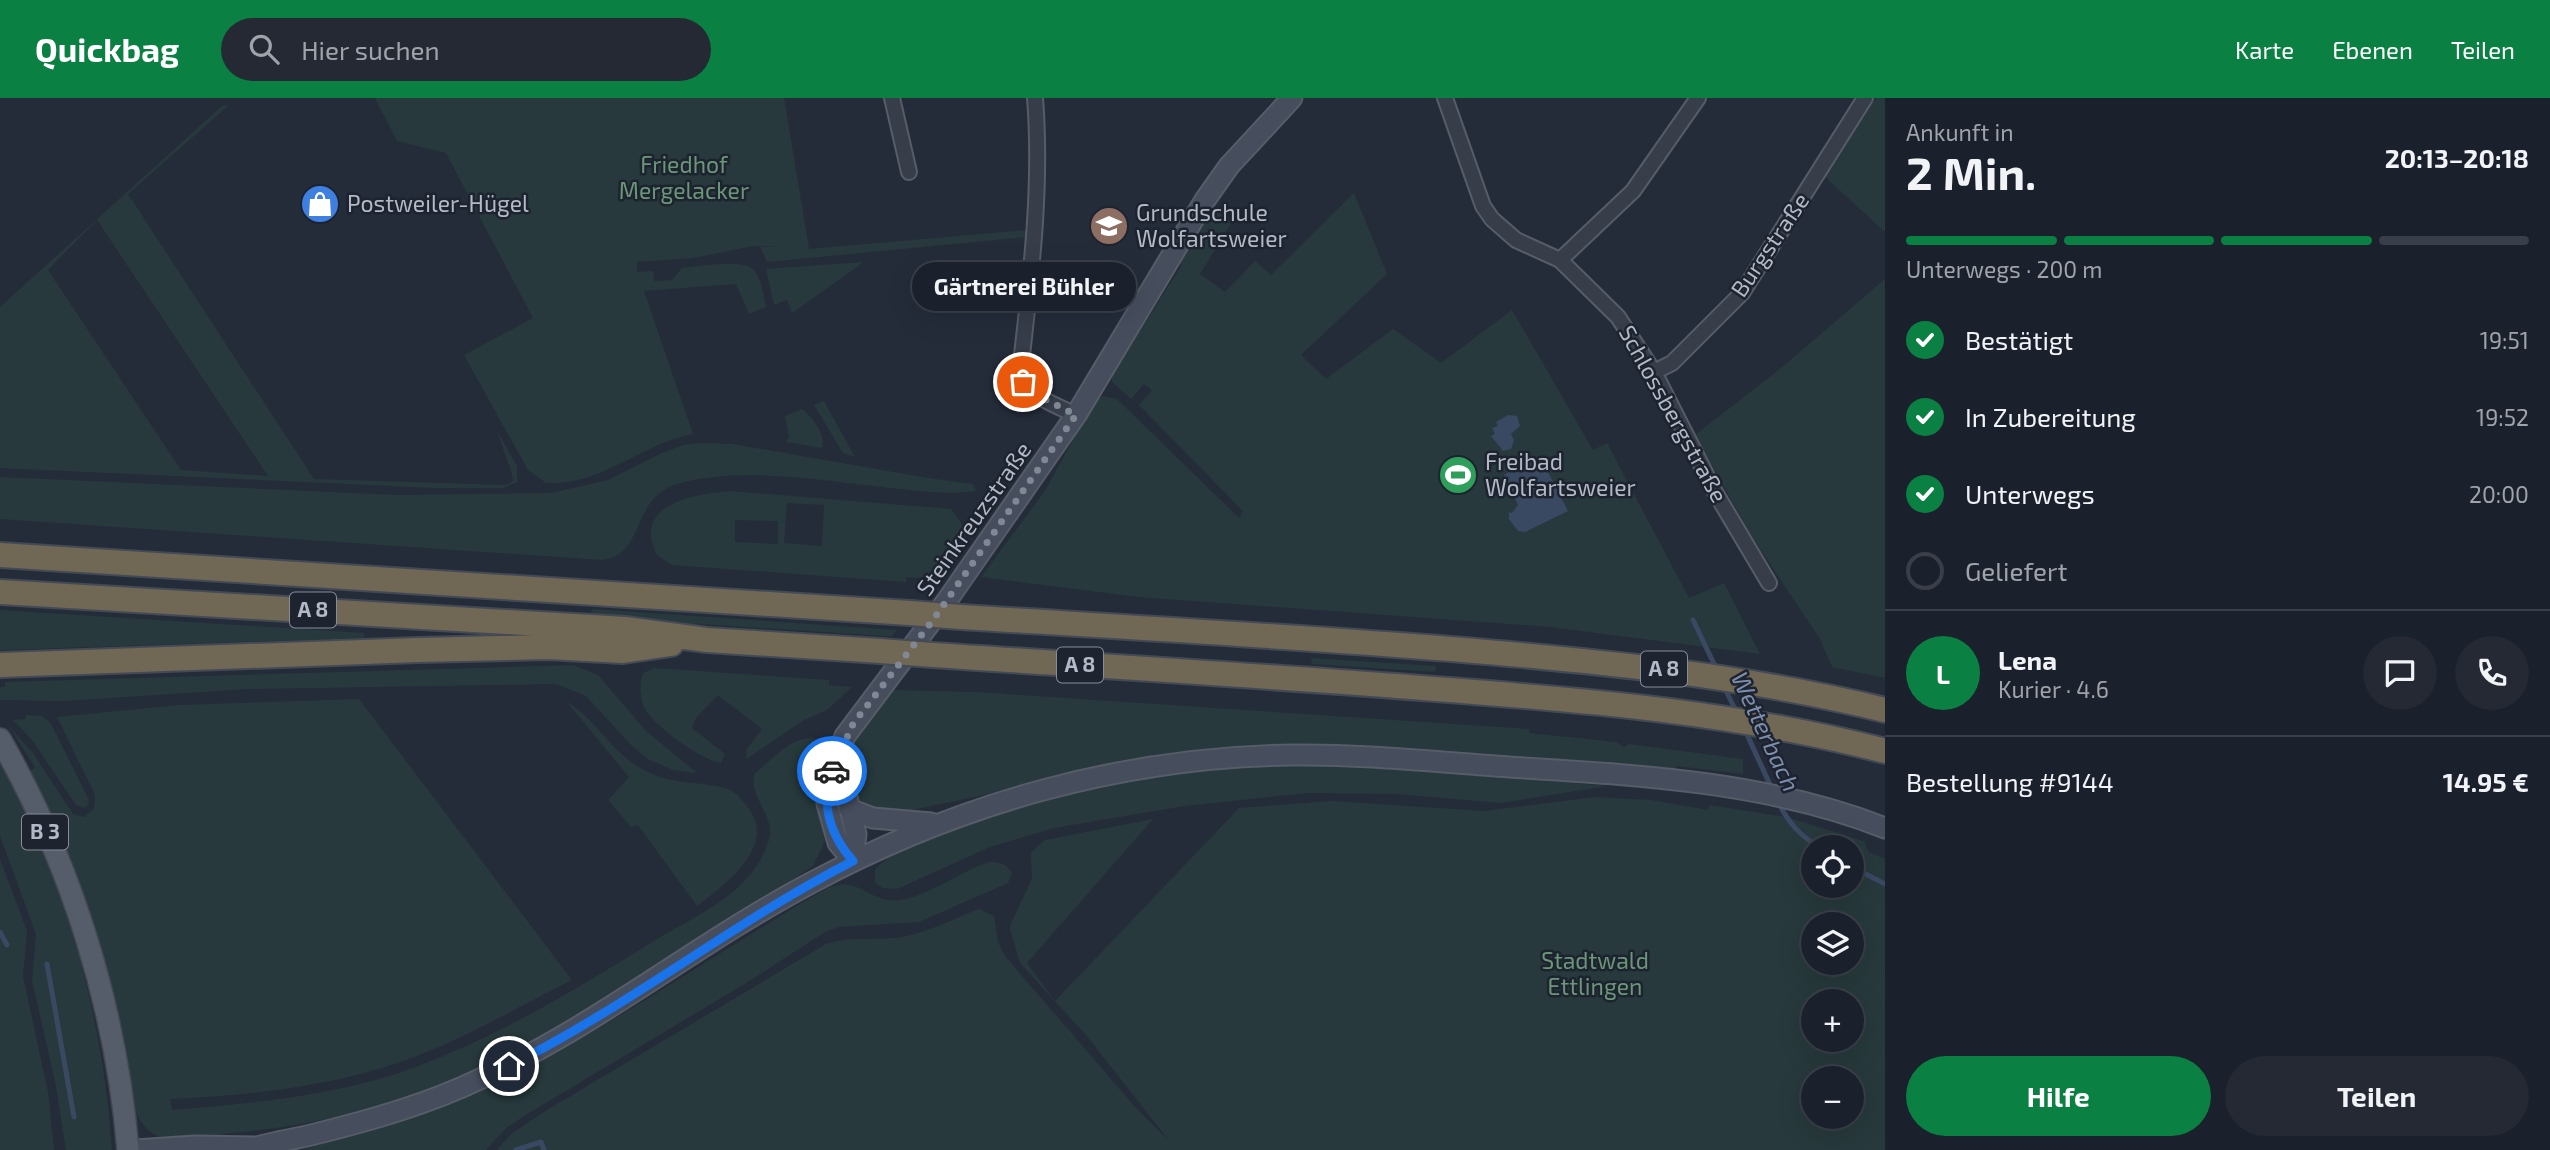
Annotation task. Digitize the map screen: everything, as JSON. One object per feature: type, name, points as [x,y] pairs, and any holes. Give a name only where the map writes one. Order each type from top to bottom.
[{"type":"highway","name":"A 8","points":[[4,555],[1440,649],[1672,670],[1805,692],[1885,710]]},
{"type":"highway","name":"A 8","points":[[0,592],[625,629],[707,640],[1554,699],[1691,714],[1821,736],[1885,751]]},
{"type":"highway","name":"A 8","points":[[0,665],[431,649],[622,650],[707,640]]},
{"type":"main road","name":"Steinkreuzstraße","points":[[853,861],[838,843],[827,804],[829,780],[845,736],[927,628],[1076,415],[1205,200],[1229,166],[1292,98]]},
{"type":"main road","name":"B 3","points":[[0,739],[36,811],[83,928],[114,1055],[128,1150]]},
{"type":"main road","points":[[135,1150],[195,1146],[252,1148],[344,1127],[415,1105],[509,1066],[610,1010],[797,891],[853,861],[939,824],[1011,798],[1092,778],[1179,762],[1258,756],[1381,757],[1765,792],[1884,827]]},
{"type":"main road","points":[[838,761],[856,834],[853,861]]},
{"type":"main road","points":[[849,809],[873,818],[939,824]]},
{"type":"street","points":[[892,98],[909,172]]},
{"type":"street","points":[[1035,98],[1039,146],[1035,242],[1021,364],[1023,382],[1035,394],[1076,415]]},
{"type":"street","name":"Schlossbergstraße","points":[[1445,98],[1483,206],[1492,219],[1516,240],[1560,260],[1618,317],[1654,372],[1715,492],[1769,583]]},
{"type":"street","points":[[1560,260],[1633,191],[1698,98]]},
{"type":"street","name":"Burgstraße","points":[[1654,372],[1672,363],[1742,293],[1865,98]]},
{"type":"green space","name":"Friedhof Mergelacker","points":[[375,98],[784,98],[809,249],[1028,230],[1027,237],[767,262],[760,247],[781,247],[754,246],[693,258],[637,262],[637,272],[653,271],[654,281],[672,280],[682,268],[730,264],[748,266],[759,278],[766,307],[749,314],[736,284],[644,291],[693,434],[656,446],[585,478],[546,483],[528,470],[464,355],[533,318],[446,153],[397,141]]},
{"type":"green space","points":[[1876,98],[1885,98],[1885,232],[1824,176]]},
{"type":"green space","points":[[223,105],[228,106],[128,194],[314,479],[506,485],[513,481],[512,474],[497,431],[517,466],[517,482],[503,488],[436,488],[0,468],[0,307]],"holes":[[[97,220],[268,476],[181,470],[48,270]]]},
{"type":"green space","points":[[1354,193],[1387,274],[1301,355],[1326,379],[1393,329],[1441,363],[1512,310],[1593,450],[1607,443],[1689,598],[1724,583],[1760,654],[1550,627],[1138,597],[981,577],[1045,491],[1093,403],[1102,396],[1117,399],[1239,518],[1243,511],[1139,405],[1152,390],[1144,384],[1131,399],[1113,383],[1111,376],[1182,265],[1179,262],[1212,209],[1232,221],[1200,274],[1225,292],[1255,261],[1271,275]]},
{"type":"green space","points":[[864,262],[792,313],[787,300],[774,305],[766,269]]},
{"type":"green space","points":[[1885,279],[1885,678],[1832,667],[1820,639],[1752,537],[1695,435],[1781,368]]},
{"type":"green space","points":[[824,401],[855,457],[843,453],[814,405]]},
{"type":"green space","points":[[802,409],[820,432],[822,448],[786,442],[789,437],[785,416]]},
{"type":"green space","points":[[733,444],[973,484],[976,491],[933,492],[761,475],[684,482],[666,489],[654,499],[626,547],[616,556],[602,560],[0,519],[0,477],[397,495],[551,493],[608,480],[660,454],[683,445]]},
{"type":"green space","points":[[730,491],[951,509],[964,529],[964,545],[943,580],[906,577],[906,582],[672,565],[657,555],[651,537],[653,523],[660,513],[685,499]],"holes":[[[787,503],[824,505],[822,546],[784,543]],[[735,520],[778,521],[778,544],[735,542]]]},
{"type":"green space","points":[[593,609],[897,630],[892,636],[884,636],[593,617],[590,613]]},
{"type":"green space","points":[[0,610],[364,633],[364,638],[0,650]]},
{"type":"green space","points":[[1311,658],[1436,666],[1435,672],[1312,664]]},
{"type":"green space","points":[[573,665],[598,675],[646,731],[697,773],[673,770],[648,759],[630,744],[586,696],[556,684],[248,689],[64,701],[0,700],[0,687],[5,687],[5,682]]},
{"type":"green space","points":[[654,668],[829,680],[829,685],[852,687],[827,710],[804,720],[746,759],[747,749],[762,729],[718,695],[696,718],[692,728],[725,754],[721,763],[690,749],[657,723],[644,707],[640,690],[643,673]]},
{"type":"green space","points":[[892,690],[976,692],[1529,729],[1529,733],[1616,742],[1624,747],[1629,744],[1743,759],[1743,774],[1677,766],[1675,770],[1416,748],[1286,744],[1221,747],[1157,755],[1102,765],[967,799],[884,813],[858,803],[848,777],[848,765],[850,753],[861,730]]},
{"type":"green space","points":[[359,699],[572,980],[455,1040],[407,1060],[357,1075],[278,1090],[170,1099],[172,1110],[299,1096],[361,1084],[421,1065],[482,1039],[569,992],[736,890],[760,861],[770,833],[755,791],[755,773],[784,749],[809,738],[817,739],[822,755],[818,790],[825,841],[813,866],[731,921],[569,1023],[473,1075],[396,1103],[314,1122],[186,1139],[163,1137],[153,1133],[145,1127],[136,1111],[119,1015],[86,910],[29,773],[35,767],[8,725],[33,753],[73,814],[84,817],[94,809],[95,795],[57,717],[179,705]]},
{"type":"green space","points":[[566,701],[577,708],[621,754],[642,769],[663,778],[729,789],[749,809],[756,823],[752,851],[733,876],[697,906],[638,825],[631,827],[608,800],[629,777]]},
{"type":"green space","points":[[26,715],[42,716],[50,722],[88,798],[89,803],[85,808],[76,805],[32,740],[13,720],[25,719]]},
{"type":"green space","points":[[0,759],[44,851],[77,948],[100,1049],[112,1150],[66,1150],[56,1086],[32,980],[36,934],[0,836]]},
{"type":"green space","points":[[1296,764],[1416,769],[1607,786],[1501,803],[1396,794],[1308,793],[1185,806],[1054,828],[990,847],[897,889],[883,888],[875,883],[875,869],[889,857],[981,818],[1047,797],[1153,776]]},
{"type":"green space","name":"Stadtwald Ettlingen","points":[[1595,797],[1651,800],[1708,810],[1709,805],[1786,817],[1844,835],[1801,835],[1801,898],[1864,898],[1864,841],[1869,852],[1885,859],[1885,1150],[497,1150],[511,1134],[547,1110],[826,944],[907,936],[979,909],[994,916],[998,942],[1005,956],[1136,1108],[1170,1142],[1086,1035],[1020,963],[1010,929],[1032,879],[1031,852],[1045,840],[1153,819],[1027,963],[1055,1001],[1239,808],[1332,801],[1484,811]]},
{"type":"green space","points":[[0,859],[27,931],[23,976],[48,1092],[54,1150],[0,1150]]},
{"type":"green space","points":[[989,862],[1000,863],[1008,868],[1012,874],[1008,883],[919,922],[839,927],[825,932],[748,982],[529,1113],[506,1128],[486,1150],[301,1150],[415,1114],[526,1068],[603,1026],[828,888],[849,885],[879,898],[899,900],[921,894]]},
{"type":"water","points":[[1508,415],[1517,416],[1520,426],[1511,434],[1514,440],[1511,449],[1503,451],[1491,436],[1495,434],[1492,428],[1498,426],[1496,422]]},
{"type":"water","points":[[1534,457],[1541,458],[1568,511],[1525,532],[1518,531],[1509,519],[1509,512],[1512,513],[1518,505],[1504,475]]},
{"type":"waterway","name":"Wetterbach","points":[[1693,620],[1716,668]]},
{"type":"waterway","name":"Wetterbach","points":[[1724,687],[1737,713]]},
{"type":"waterway","name":"Wetterbach","points":[[1744,728],[1772,789]]},
{"type":"waterway","name":"Wetterbach","points":[[1778,801],[1785,815],[1803,835]]},
{"type":"waterway","name":"Wetterbach","points":[[1864,873],[1885,884]]},
{"type":"waterway","points":[[0,932],[7,945]]},
{"type":"waterway","points":[[47,964],[74,1117]]},
{"type":"waterway","points":[[516,1150],[541,1142],[544,1150]]},
{"type":"way so far","points":[[832,771],[838,761],[845,736],[853,724],[933,620],[1076,415],[1035,394],[1023,382]]},
{"type":"place","name":"Postweiler-Hügel","points":[[320,204]]},
{"type":"place","name":"Grundschule Wolfartsweier","points":[[1109,226]]},
{"type":"place","name":"Gärtnerei Bühler","points":[[1023,382]]},
{"type":"place","name":"Freibad Wolfartsweier","points":[[1458,475]]},
{"type":"route","points":[[509,1066],[610,1010],[755,916],[853,861],[838,843],[831,826],[827,790],[832,771]]}]
